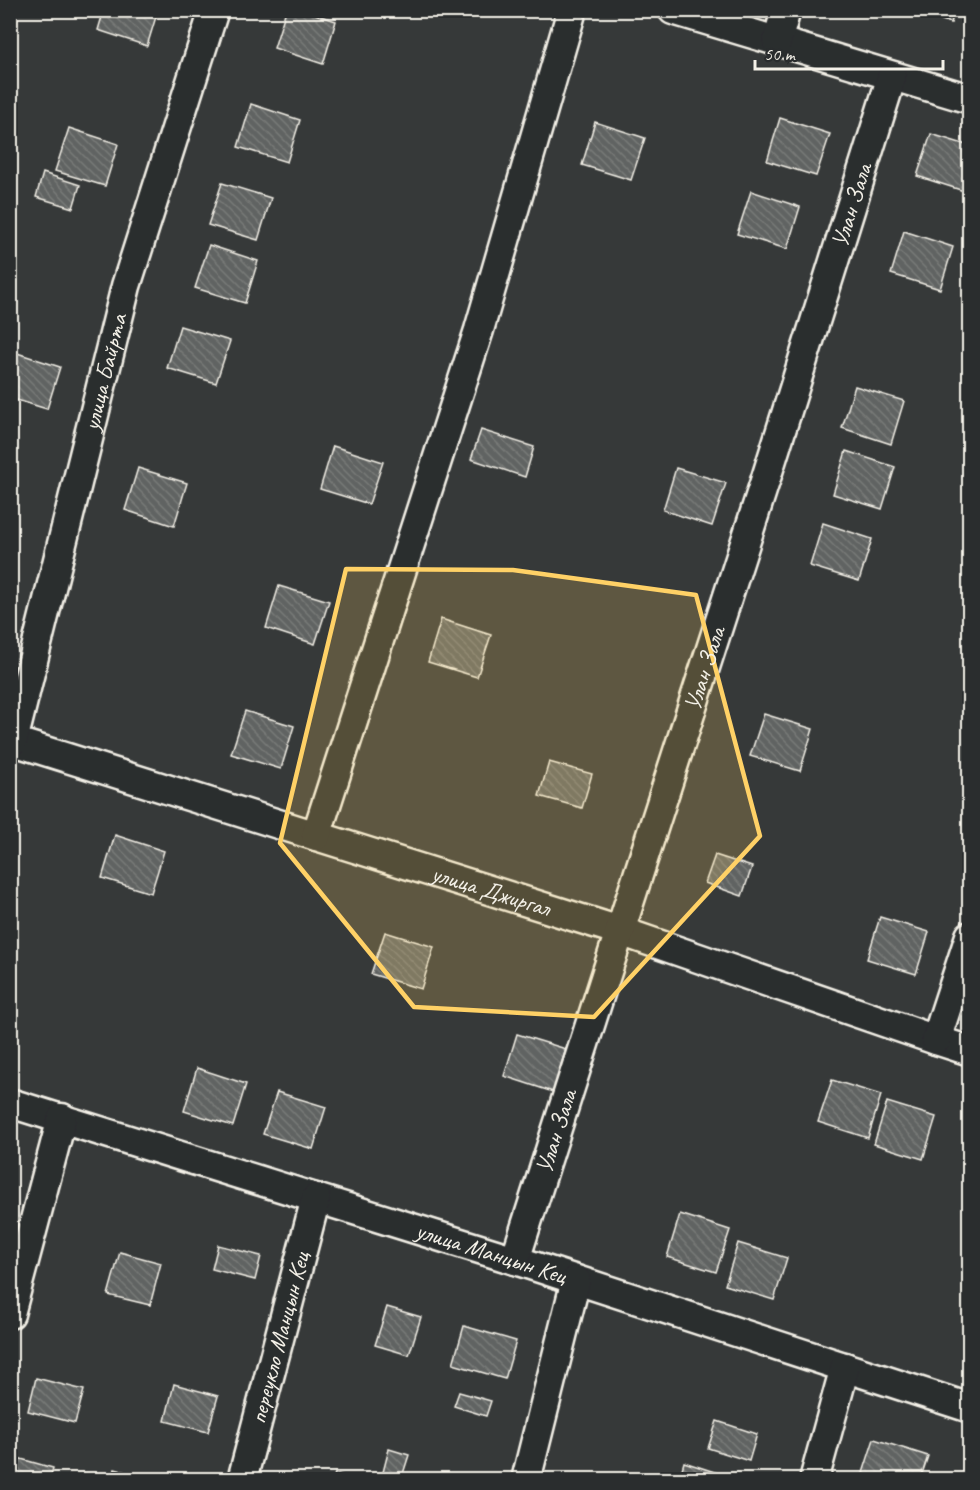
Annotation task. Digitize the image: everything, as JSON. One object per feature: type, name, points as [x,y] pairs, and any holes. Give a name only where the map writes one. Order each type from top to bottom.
[{"type":"street","name":"улица Байрта","points":[[12,741],[126,286],[214,10]]},
{"type":"street","points":[[316,836],[479,330],[572,10]]},
{"type":"street","points":[[673,10],[969,99]]},
{"type":"street","points":[[777,42],[786,10]]},
{"type":"street","name":"Улан Зала","points":[[515,1260],[764,486],[892,76]]},
{"type":"street","name":"улица Джиргал","points":[[12,741],[620,931],[969,1051]]},
{"type":"street","points":[[936,1041],[969,936]]},
{"type":"street","name":"улица Манцын Кец","points":[[10,1103],[515,1260],[969,1408]]},
{"type":"street","points":[[10,1314],[62,1118]]},
{"type":"street","name":"переукло Манцын Кец","points":[[243,1479],[316,1198]]},
{"type":"street","points":[[526,1479],[576,1280]]},
{"type":"street","points":[[814,1479],[845,1366]]},
{"type":"highlighted area","points":[[346,569],[513,570],[696,595],[760,836],[594,1017],[414,1007],[280,843]]},
{"type":"building","points":[[104,10],[158,10],[147,46],[98,30]]},
{"type":"building","points":[[286,10],[302,10],[336,21],[323,64],[274,48]]},
{"type":"building","points":[[911,10],[955,10],[951,23]]},
{"type":"building","points":[[251,104],[300,120],[287,162],[238,147]]},
{"type":"building","points":[[780,118],[830,134],[816,176],[767,161]]},
{"type":"building","points":[[595,122],[645,138],[631,180],[582,165]]},
{"type":"building","points":[[69,128],[118,144],[105,186],[55,171]]},
{"type":"building","points":[[931,134],[970,146],[970,183],[967,192],[917,176]]},
{"type":"building","points":[[43,173],[80,185],[73,208],[36,197]]},
{"type":"building","points":[[222,183],[271,198],[258,240],[208,225]]},
{"type":"building","points":[[751,191],[800,207],[787,249],[737,234]]},
{"type":"building","points":[[904,231],[953,247],[940,289],[891,274]]},
{"type":"building","points":[[209,245],[258,261],[245,303],[195,288]]},
{"type":"building","points":[[180,326],[230,341],[216,383],[167,368]]},
{"type":"building","points":[[11,351],[60,367],[47,409],[10,398]]},
{"type":"building","points":[[855,386],[904,401],[891,444],[842,428]]},
{"type":"building","points":[[481,430],[534,447],[525,477],[471,459]]},
{"type":"building","points":[[333,446],[383,462],[369,504],[320,489]]},
{"type":"building","points":[[846,451],[895,467],[882,509],[833,494]]},
{"type":"building","points":[[138,468],[187,483],[174,526],[125,510]]},
{"type":"building","points":[[676,468],[726,483],[712,526],[663,510]]},
{"type":"building","points":[[823,523],[872,539],[859,581],[810,566]]},
{"type":"building","points":[[279,586],[329,601],[315,644],[266,628]]},
{"type":"building","points":[[441,619],[491,635],[477,677],[428,662]]},
{"type":"building","points":[[970,672],[970,697],[962,695]]},
{"type":"building","points":[[245,711],[294,726],[281,769],[231,754]]},
{"type":"building","points":[[764,714],[813,729],[800,771],[750,756]]},
{"type":"building","points":[[549,762],[592,774],[582,808],[539,796]]},
{"type":"building","points":[[115,835],[164,851],[151,893],[102,878]]},
{"type":"building","points":[[715,855],[752,867],[742,896],[705,883]]},
{"type":"building","points":[[880,917],[929,932],[916,974],[867,959]]},
{"type":"building","points":[[385,932],[434,947],[421,989],[371,974]]},
{"type":"building","points":[[517,1034],[566,1049],[553,1092],[504,1076]]},
{"type":"building","points":[[197,1068],[246,1084],[233,1126],[184,1111]]},
{"type":"building","points":[[832,1080],[881,1095],[868,1138],[818,1122]]},
{"type":"building","points":[[277,1092],[326,1107],[313,1149],[263,1134]]},
{"type":"building","points":[[887,1102],[936,1117],[923,1159],[874,1144]]},
{"type":"building","points":[[680,1214],[730,1230],[716,1272],[667,1257]]},
{"type":"building","points":[[738,1243],[787,1258],[774,1300],[725,1285]]},
{"type":"building","points":[[218,1245],[261,1256],[255,1280],[212,1269]]},
{"type":"building","points":[[120,1252],[161,1263],[150,1305],[108,1295]]},
{"type":"building","points":[[387,1307],[421,1317],[409,1355],[375,1345]]},
{"type":"building","points":[[464,1326],[516,1341],[505,1379],[453,1364]]},
{"type":"building","points":[[36,1378],[84,1390],[75,1423],[28,1411]]},
{"type":"building","points":[[174,1384],[218,1396],[208,1432],[165,1421]]},
{"type":"building","points":[[459,1392],[491,1401],[486,1416],[454,1406]]},
{"type":"building","points":[[717,1421],[757,1434],[749,1461],[708,1448]]},
{"type":"building","points":[[874,1439],[928,1456],[920,1480],[882,1480],[863,1473]]},
{"type":"building","points":[[389,1449],[409,1455],[401,1480],[381,1480]]},
{"type":"building","points":[[14,1457],[53,1468],[50,1480],[10,1480]]},
{"type":"building","points":[[684,1462],[739,1480],[679,1480]]},
{"type":"building","points":[[115,1469],[154,1480],[112,1480]]},
{"type":"building","points":[[335,1473],[355,1480],[333,1480]]}]
